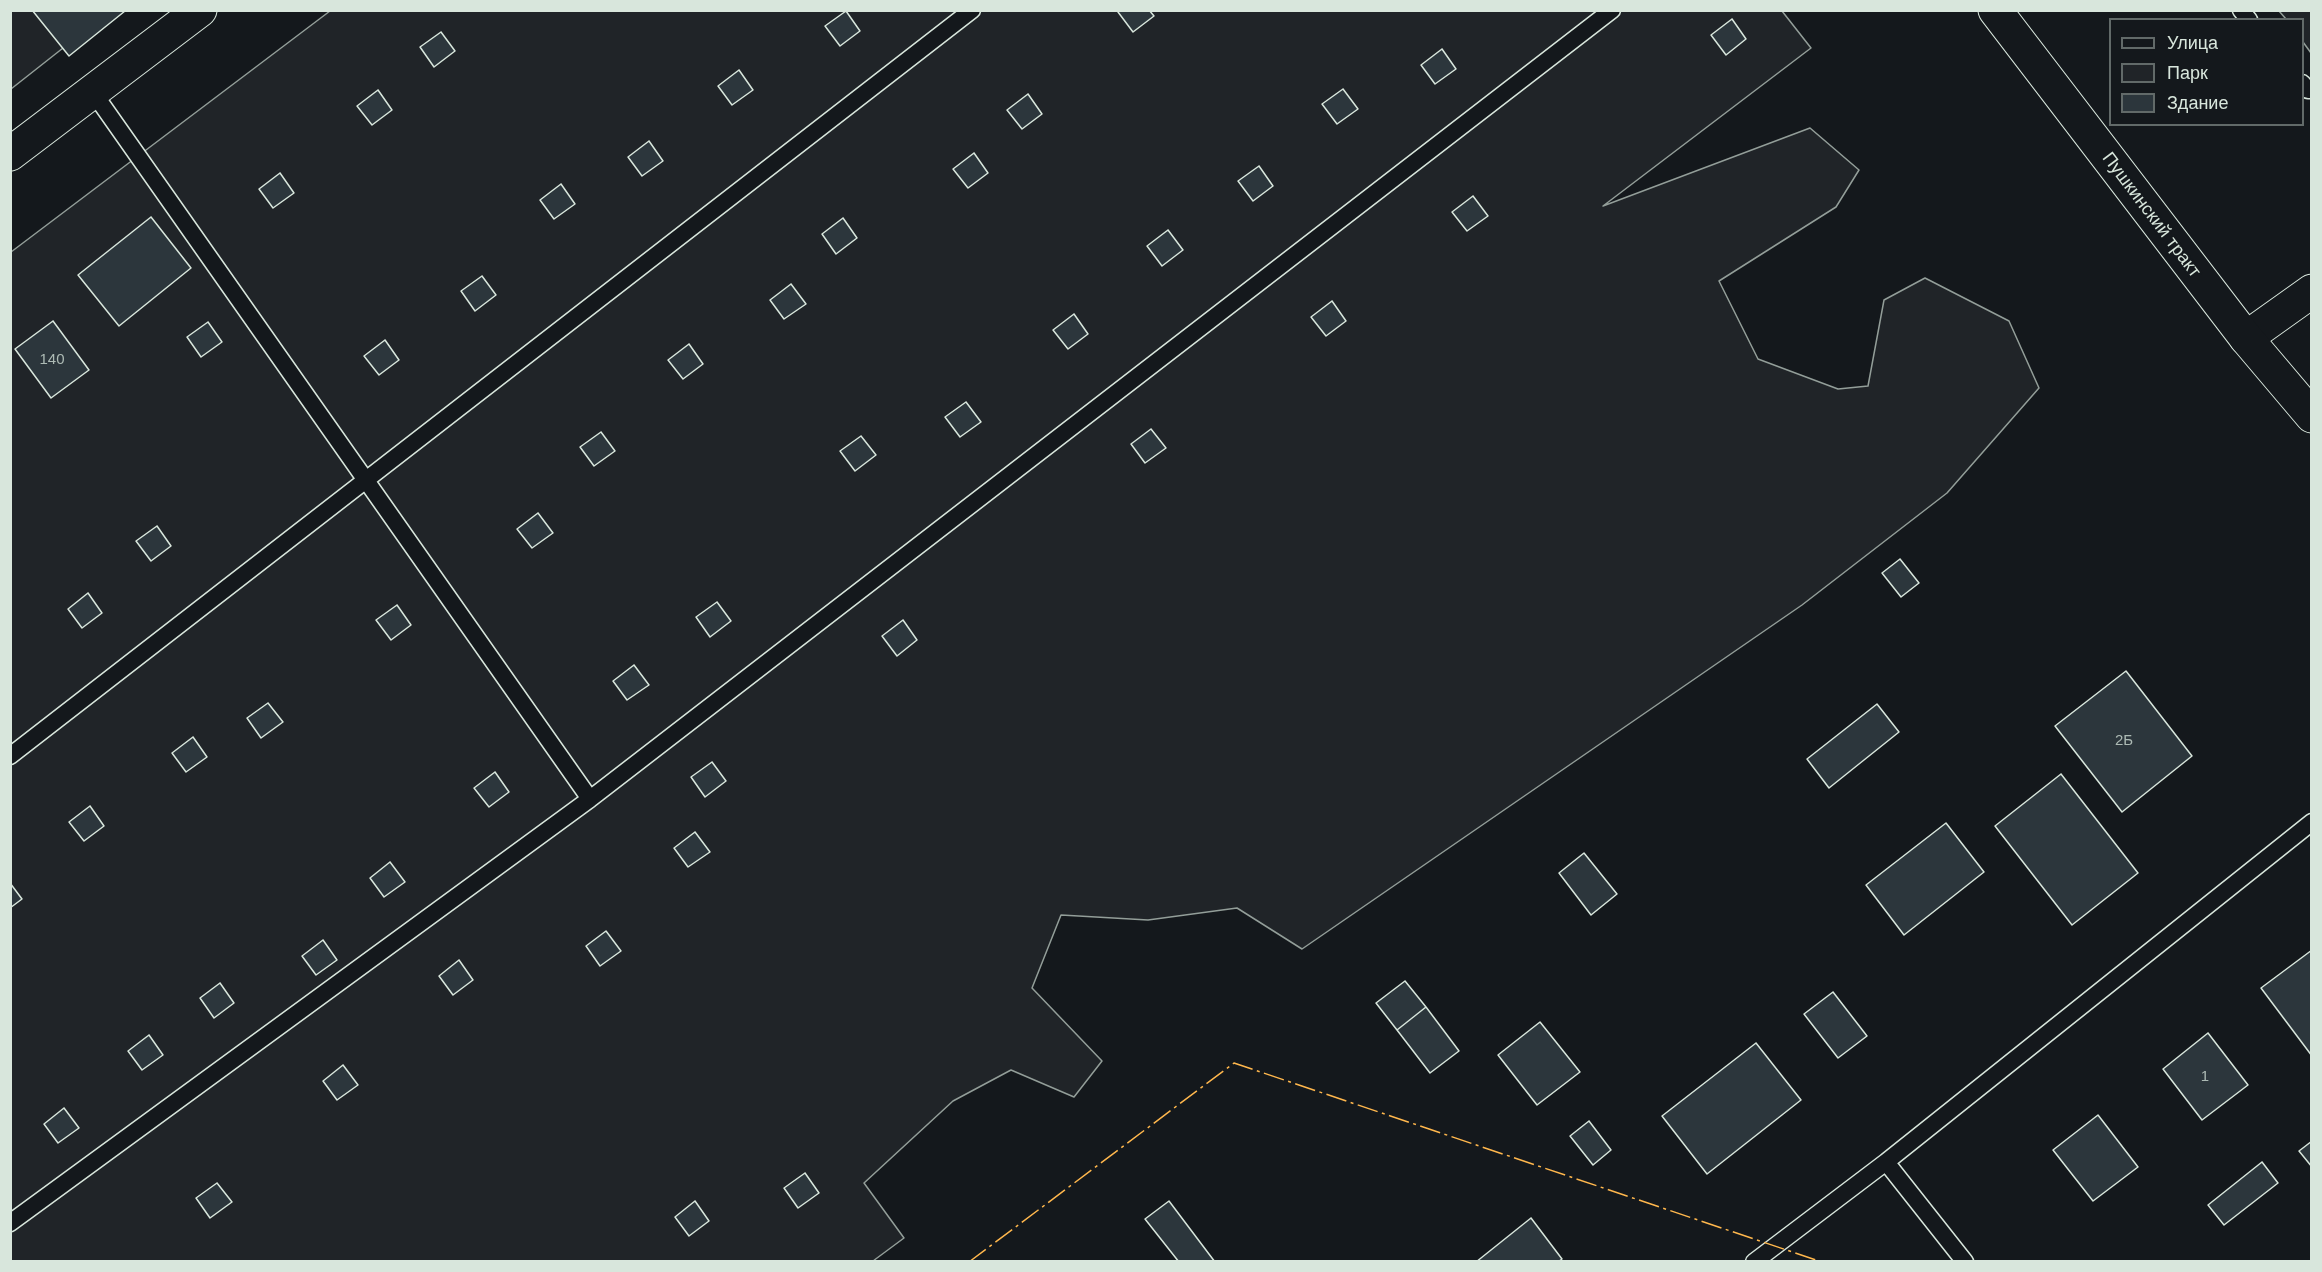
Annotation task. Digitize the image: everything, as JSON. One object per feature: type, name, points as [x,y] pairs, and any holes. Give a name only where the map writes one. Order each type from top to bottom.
[{"type":"main road","points":[[10,154],[200,10]]},
{"type":"main road","name":"Пушкинский тракт","points":[[1995,10],[2246,338],[2312,416]]},
{"type":"main road","points":[[2246,338],[2312,291]]},
{"type":"lane","points":[[10,756],[367,482],[972,10]]},
{"type":"lane","points":[[10,1224],[590,799],[1612,10]]},
{"type":"lane","points":[[93,92],[590,799]]},
{"type":"lane","points":[[1754,1262],[1886,1162],[2312,822]]},
{"type":"lane","points":[[1886,1162],[1965,1262]]},
{"type":"green space","points":[[11,11],[110,11],[11,89]]},
{"type":"green space","points":[[330,11],[1782,11],[1811,48],[1603,206],[1810,128],[1859,170],[1836,207],[1719,281],[1758,359],[1838,389],[1868,386],[1884,300],[1925,278],[2009,321],[2039,388],[1947,493],[1802,605],[1302,949],[1237,908],[1148,920],[1061,915],[1032,988],[1102,1061],[1074,1097],[1011,1070],[953,1101],[864,1183],[904,1238],[873,1261],[11,1262],[11,252]]},
{"type":"green space","points":[[2279,11],[2311,11],[2311,53],[2304,43],[2304,18],[2285,18]]},
{"type":"building","points":[[32,10],[125,10],[125,11],[69,56]]},
{"type":"building","points":[[1120,10],[1149,10],[1154,16],[1133,32],[1118,12]]},
{"type":"building","points":[[846,11],[860,31],[840,46],[825,26]]},
{"type":"building","points":[[1732,19],[1746,39],[1726,55],[1711,35]]},
{"type":"building","points":[[441,32],[455,51],[434,67],[420,47]]},
{"type":"building","points":[[1442,49],[1456,69],[1435,84],[1421,65]]},
{"type":"building","points":[[739,70],[753,90],[732,105],[718,86]]},
{"type":"building","points":[[1343,89],[1358,109],[1337,124],[1322,104]]},
{"type":"building","points":[[378,90],[392,110],[372,125],[357,106]]},
{"type":"building","points":[[1028,94],[1042,114],[1022,129],[1007,110]]},
{"type":"building","points":[[649,141],[663,161],[642,176],[628,157]]},
{"type":"building","points":[[974,153],[988,173],[968,188],[953,169]]},
{"type":"building","points":[[1259,166],[1273,186],[1253,201],[1238,181]]},
{"type":"building","points":[[280,173],[294,193],[273,208],[259,189]]},
{"type":"building","points":[[561,184],[575,204],[554,219],[540,200]]},
{"type":"building","points":[[1473,196],[1488,216],[1467,231],[1452,212]]},
{"type":"building","points":[[151,217],[191,268],[119,326],[78,275]]},
{"type":"building","points":[[843,218],[857,238],[836,254],[822,234]]},
{"type":"building","points":[[1168,230],[1183,250],[1162,266],[1147,246]]},
{"type":"building","points":[[482,276],[496,295],[475,311],[461,291]]},
{"type":"building","points":[[791,284],[806,304],[784,319],[770,300]]},
{"type":"building","points":[[1332,301],[1346,321],[1326,336],[1311,317]]},
{"type":"building","points":[[1074,314],[1088,334],[1068,349],[1053,330]]},
{"type":"building","points":[[53,321],[89,370],[51,398],[15,349]]},
{"type":"building","points":[[208,322],[222,342],[201,357],[187,337]]},
{"type":"building","points":[[385,340],[399,360],[379,375],[364,356]]},
{"type":"building","points":[[689,344],[703,364],[683,379],[668,360]]},
{"type":"building","points":[[966,402],[981,422],[960,437],[945,417]]},
{"type":"building","points":[[1151,429],[1166,448],[1145,463],[1131,444]]},
{"type":"building","points":[[601,432],[615,451],[594,466],[580,447]]},
{"type":"building","points":[[861,436],[876,455],[855,471],[840,451]]},
{"type":"building","points":[[538,513],[553,533],[532,548],[517,529]]},
{"type":"building","points":[[157,526],[171,546],[151,561],[136,541]]},
{"type":"building","points":[[1900,559],[1919,583],[1901,597],[1882,573]]},
{"type":"building","points":[[88,593],[102,613],[82,628],[68,609]]},
{"type":"building","points":[[717,602],[731,621],[710,637],[696,617]]},
{"type":"building","points":[[397,605],[411,625],[391,640],[376,620]]},
{"type":"building","points":[[903,620],[917,640],[897,656],[882,636]]},
{"type":"building","points":[[634,665],[649,685],[627,700],[613,681]]},
{"type":"building","points":[[2126,671],[2192,756],[2122,812],[2055,726]]},
{"type":"building","points":[[268,703],[283,722],[261,738],[247,718]]},
{"type":"building","points":[[1877,704],[1899,732],[1829,788],[1807,759]]},
{"type":"building","points":[[193,737],[207,757],[186,772],[172,753]]},
{"type":"building","points":[[712,762],[726,781],[705,797],[691,777]]},
{"type":"building","points":[[495,772],[509,792],[489,807],[474,788]]},
{"type":"building","points":[[2061,774],[2138,873],[2072,925],[1995,826]]},
{"type":"building","points":[[90,806],[104,826],[84,841],[69,822]]},
{"type":"building","points":[[1946,823],[1984,872],[1904,935],[1866,885]]},
{"type":"building","points":[[695,832],[710,852],[688,867],[674,848]]},
{"type":"building","points":[[1584,853],[1617,894],[1591,915],[1559,873]]},
{"type":"building","points":[[390,862],[405,882],[384,897],[370,878]]},
{"type":"building","points":[[10,883],[22,899],[10,908]]},
{"type":"building","points":[[606,931],[621,951],[600,966],[586,946]]},
{"type":"building","points":[[323,940],[337,960],[316,975],[302,956]]},
{"type":"building","points":[[2312,950],[2312,1056],[2261,988]]},
{"type":"building","points":[[459,960],[473,980],[453,995],[439,976]]},
{"type":"building","points":[[1405,981],[1426,1007],[1397,1030],[1376,1003]]},
{"type":"building","points":[[220,983],[234,1003],[214,1018],[200,998]]},
{"type":"building","points":[[1833,992],[1867,1036],[1838,1058],[1804,1014]]},
{"type":"building","points":[[1426,1007],[1459,1051],[1430,1073],[1397,1030]]},
{"type":"building","points":[[1540,1022],[1580,1072],[1537,1105],[1498,1055]]},
{"type":"building","points":[[2208,1033],[2248,1085],[2202,1120],[2163,1069]]},
{"type":"building","points":[[149,1035],[163,1055],[142,1070],[128,1051]]},
{"type":"building","points":[[1756,1043],[1801,1100],[1707,1174],[1662,1116]]},
{"type":"building","points":[[343,1065],[358,1085],[337,1100],[323,1081]]},
{"type":"building","points":[[64,1108],[79,1128],[58,1143],[44,1124]]},
{"type":"building","points":[[2098,1115],[2138,1167],[2093,1201],[2053,1150]]},
{"type":"building","points":[[1589,1121],[1611,1150],[1593,1165],[1570,1136]]},
{"type":"building","points":[[2312,1141],[2312,1167],[2299,1151]]},
{"type":"building","points":[[2262,1162],[2278,1183],[2224,1225],[2208,1205]]},
{"type":"building","points":[[805,1173],[819,1193],[798,1208],[784,1188]]},
{"type":"building","points":[[217,1183],[232,1202],[210,1218],[196,1198]]},
{"type":"building","points":[[695,1201],[709,1221],[689,1236],[675,1217]]},
{"type":"building","points":[[1169,1201],[1215,1262],[1179,1262],[1145,1219]]},
{"type":"building","points":[[1531,1218],[1562,1259],[1558,1262],[1476,1262]]},
{"type":"power","points":[[969,1262],[1234,1063],[1822,1262]]}]
